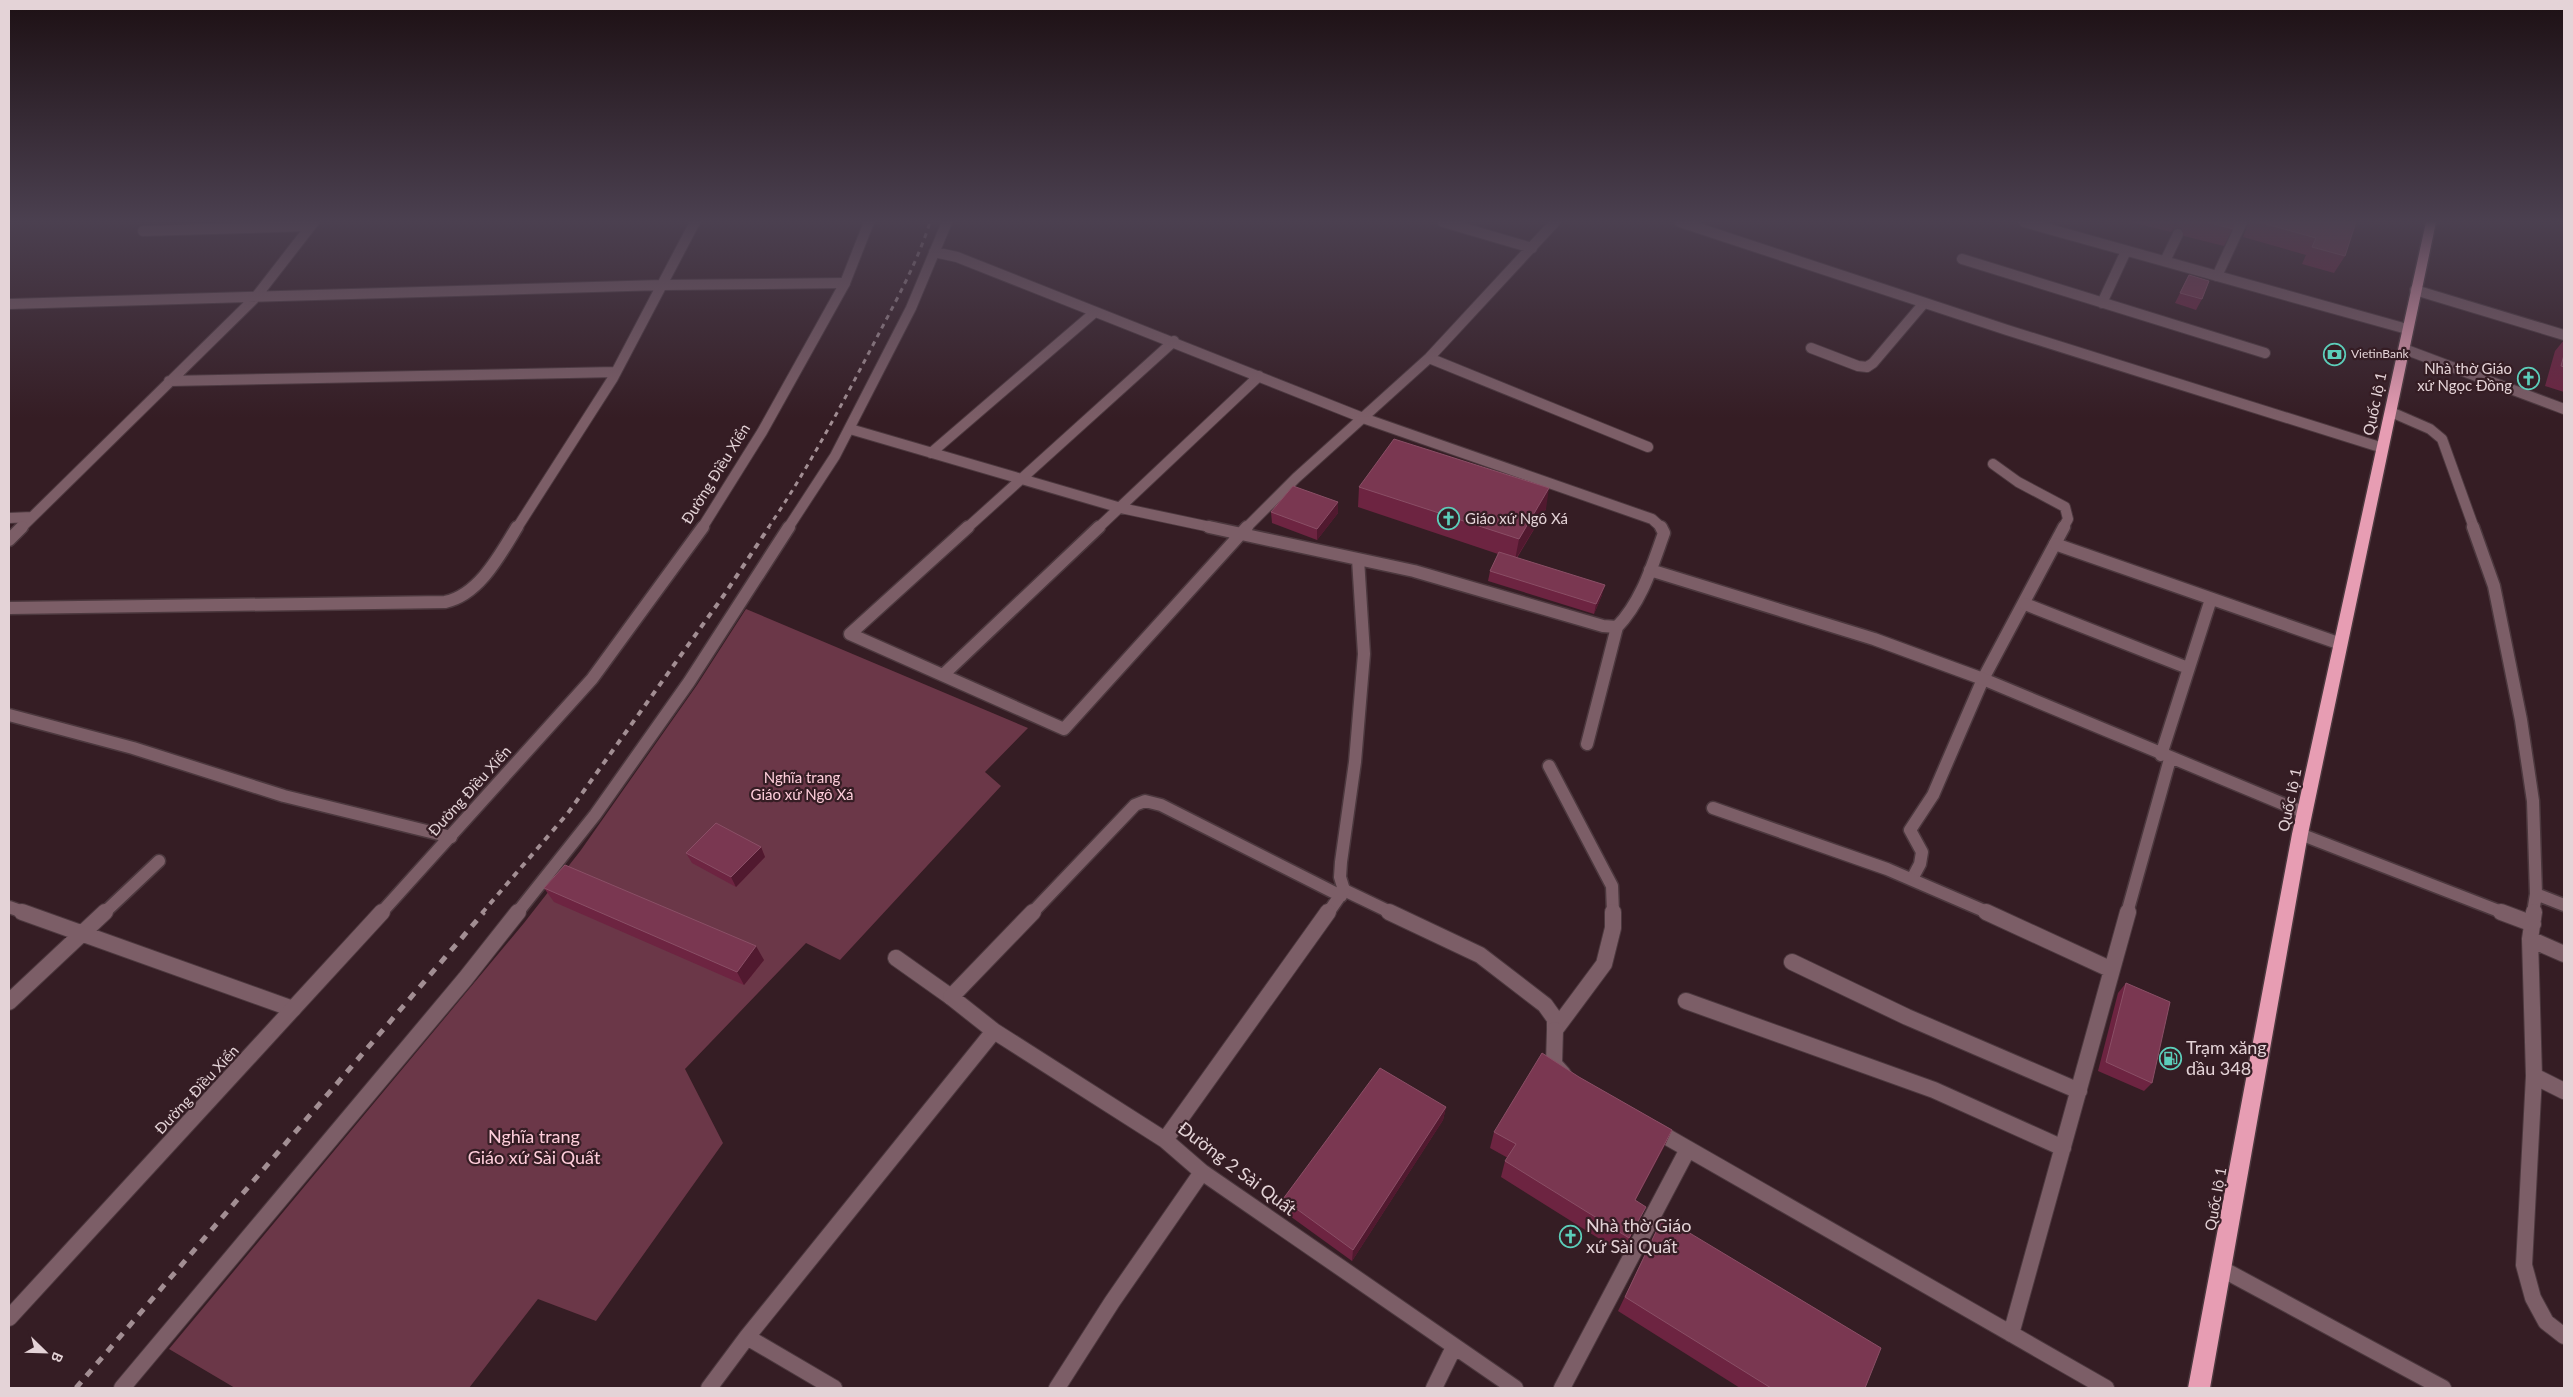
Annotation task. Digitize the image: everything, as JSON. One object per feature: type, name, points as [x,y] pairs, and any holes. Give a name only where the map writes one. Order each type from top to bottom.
[{"type":"highway","name":"Quốc lộ 1","points":[[2199,1388],[2300,834],[2391,412],[2415,290]]},
{"type":"street","points":[[9,540],[255,298],[263,287]]},
{"type":"street","points":[[9,304],[593,287]]},
{"type":"street","points":[[9,608],[446,602],[459,599],[474,587],[500,554],[616,372],[661,287]]},
{"type":"street","name":"Đường Điều Xiển","points":[[10,1316],[451,838],[592,679],[695,539],[762,432],[843,287]]},
{"type":"street","points":[[122,1388],[465,979],[595,815],[689,682],[764,568],[850,428],[911,308],[920,287]]},
{"type":"street","points":[[1033,287],[1174,341],[1363,418],[1652,519],[1661,526],[1664,533],[1650,570],[1627,619],[1617,627],[1587,744]]},
{"type":"street","points":[[1174,341],[850,634],[1064,729],[1240,533],[1429,358],[1495,287]]},
{"type":"street","points":[[1876,287],[2383,448]]},
{"type":"street","points":[[2051,287],[2265,353]]},
{"type":"street","points":[[2102,303],[2109,287]]},
{"type":"street","points":[[2256,287],[2407,330]]},
{"type":"street","points":[[2415,290],[2564,336]]},
{"type":"street","points":[[1811,348],[1858,366],[1867,366],[1872,363],[1924,303]]},
{"type":"street","points":[[931,453],[1095,312]]},
{"type":"street","points":[[2404,349],[2564,409]]},
{"type":"street","points":[[1429,358],[1648,447]]},
{"type":"street","points":[[170,381],[616,372]]},
{"type":"street","points":[[943,675],[1259,376]]},
{"type":"street","points":[[2391,412],[2430,429],[2442,439],[2494,586],[2521,720],[2533,801],[2536,894],[2530,939],[2534,1076],[2524,1265],[2533,1298],[2546,1322],[2564,1336]]},
{"type":"street","points":[[850,428],[1121,508],[1414,571],[1603,626],[1617,627]]},
{"type":"street","points":[[1912,879],[1922,857],[1921,846],[1913,840],[1910,830],[1933,795],[1983,679],[2025,604],[2068,519],[2065,507],[2018,482],[1993,464]]},
{"type":"street","points":[[9,518],[32,517]]},
{"type":"street","points":[[2055,544],[2341,644]]},
{"type":"street","points":[[1165,1140],[1342,893],[1341,862],[1355,762],[1364,654],[1358,559]]},
{"type":"street","points":[[1650,570],[1874,639],[1983,679],[2166,757],[2305,813]]},
{"type":"street","points":[[2011,1334],[2112,970],[2188,668],[2211,599]]},
{"type":"street","points":[[2025,604],[2188,668]]},
{"type":"street","points":[[9,715],[132,748],[284,796],[451,838]]},
{"type":"street","points":[[1549,766],[1612,886],[1613,928],[1604,964],[1555,1030]]},
{"type":"street","points":[[951,996],[1135,805],[1145,801],[1161,805],[1342,893],[1480,955],[1545,1005],[1555,1019],[1554,1064],[1578,1086]]},
{"type":"street","points":[[1713,808],[1912,879],[2112,970]]},
{"type":"street","points":[[2300,834],[2533,924]]},
{"type":"street","points":[[9,1002],[160,861]]},
{"type":"street","points":[[2536,894],[2564,905]]},
{"type":"street","points":[[9,908],[293,1009]]},
{"type":"street","points":[[2530,939],[2564,954]]},
{"type":"street","name":"Đường 2 Sài Quất","points":[[896,958],[951,996],[994,1031],[1165,1140],[1202,1172],[1454,1348],[1515,1388]]},
{"type":"street","points":[[1792,962],[1907,1017],[2079,1091]]},
{"type":"street","points":[[1686,1000],[1934,1090],[2063,1148]]},
{"type":"street","points":[[709,1388],[747,1337],[994,1031]]},
{"type":"street","points":[[2534,1076],[2564,1091]]},
{"type":"street","points":[[1637,1120],[2106,1388]]},
{"type":"street","points":[[1562,1388],[1688,1149]]},
{"type":"street","points":[[1057,1388],[1112,1302],[1202,1172]]},
{"type":"street","points":[[2222,1269],[2444,1388]]},
{"type":"street","points":[[747,1337],[834,1388]]},
{"type":"street","points":[[1434,1388],[1454,1348]]},
{"type":"green space","name":"Nghĩa trang Giáo xứ Sài Quất","points":[[746,609],[1028,728],[985,772],[1001,786],[840,960],[806,943],[685,1069],[723,1143],[596,1321],[538,1299],[469,1388],[235,1388],[169,1349],[524,923],[581,850],[697,685]]},
{"type":"building","points":[[2183,287],[2207,287],[2202,299],[2180,293]]},
{"type":"building","points":[[2564,355],[2564,367],[2561,366]]},
{"type":"building","points":[[1394,439],[1549,488],[1519,539],[1359,487]]},
{"type":"building","points":[[1293,486],[1338,502],[1317,529],[1271,512]]},
{"type":"building","points":[[1499,552],[1605,585],[1596,604],[1490,571]]},
{"type":"building","points":[[716,823],[761,847],[731,877],[686,853]]},
{"type":"building","points":[[565,865],[756,946],[737,972],[544,888]]},
{"type":"building","points":[[2126,983],[2170,1002],[2152,1083],[2106,1062]]},
{"type":"building","points":[[1542,1053],[1579,1077],[1672,1130],[1635,1200],[1646,1207],[1629,1238],[1505,1161],[1516,1144],[1494,1132]]},
{"type":"building","points":[[1380,1068],[1446,1107],[1353,1250],[1283,1199]]},
{"type":"building","points":[[1663,1217],[1881,1348],[1865,1388],[1771,1388],[1625,1297]]},
{"type":"railway","points":[[768,528],[810,460],[903,287]]},
{"type":"railway","points":[[482,913],[568,813],[724,595],[769,527]]},
{"type":"railway","points":[[76,1388],[484,912]]},
{"type":"place","name":"VietinBank","points":[[2335,354]]},
{"type":"place","name":"Nhà thờ Giáo xứ Ngọc Đồng","points":[[2528,378]]},
{"type":"place","name":"Giáo xứ Ngô Xá","points":[[1449,519]]},
{"type":"place","name":"Trạm xăng dầu 348","points":[[2170,1058]]},
{"type":"place","name":"Nhà thờ Giáo xứ Sài Quất","points":[[1570,1236]]},
{"type":"park label","name":"Nghĩa trang Giáo xứ Ngô Xá","points":[[802,786]]}]
